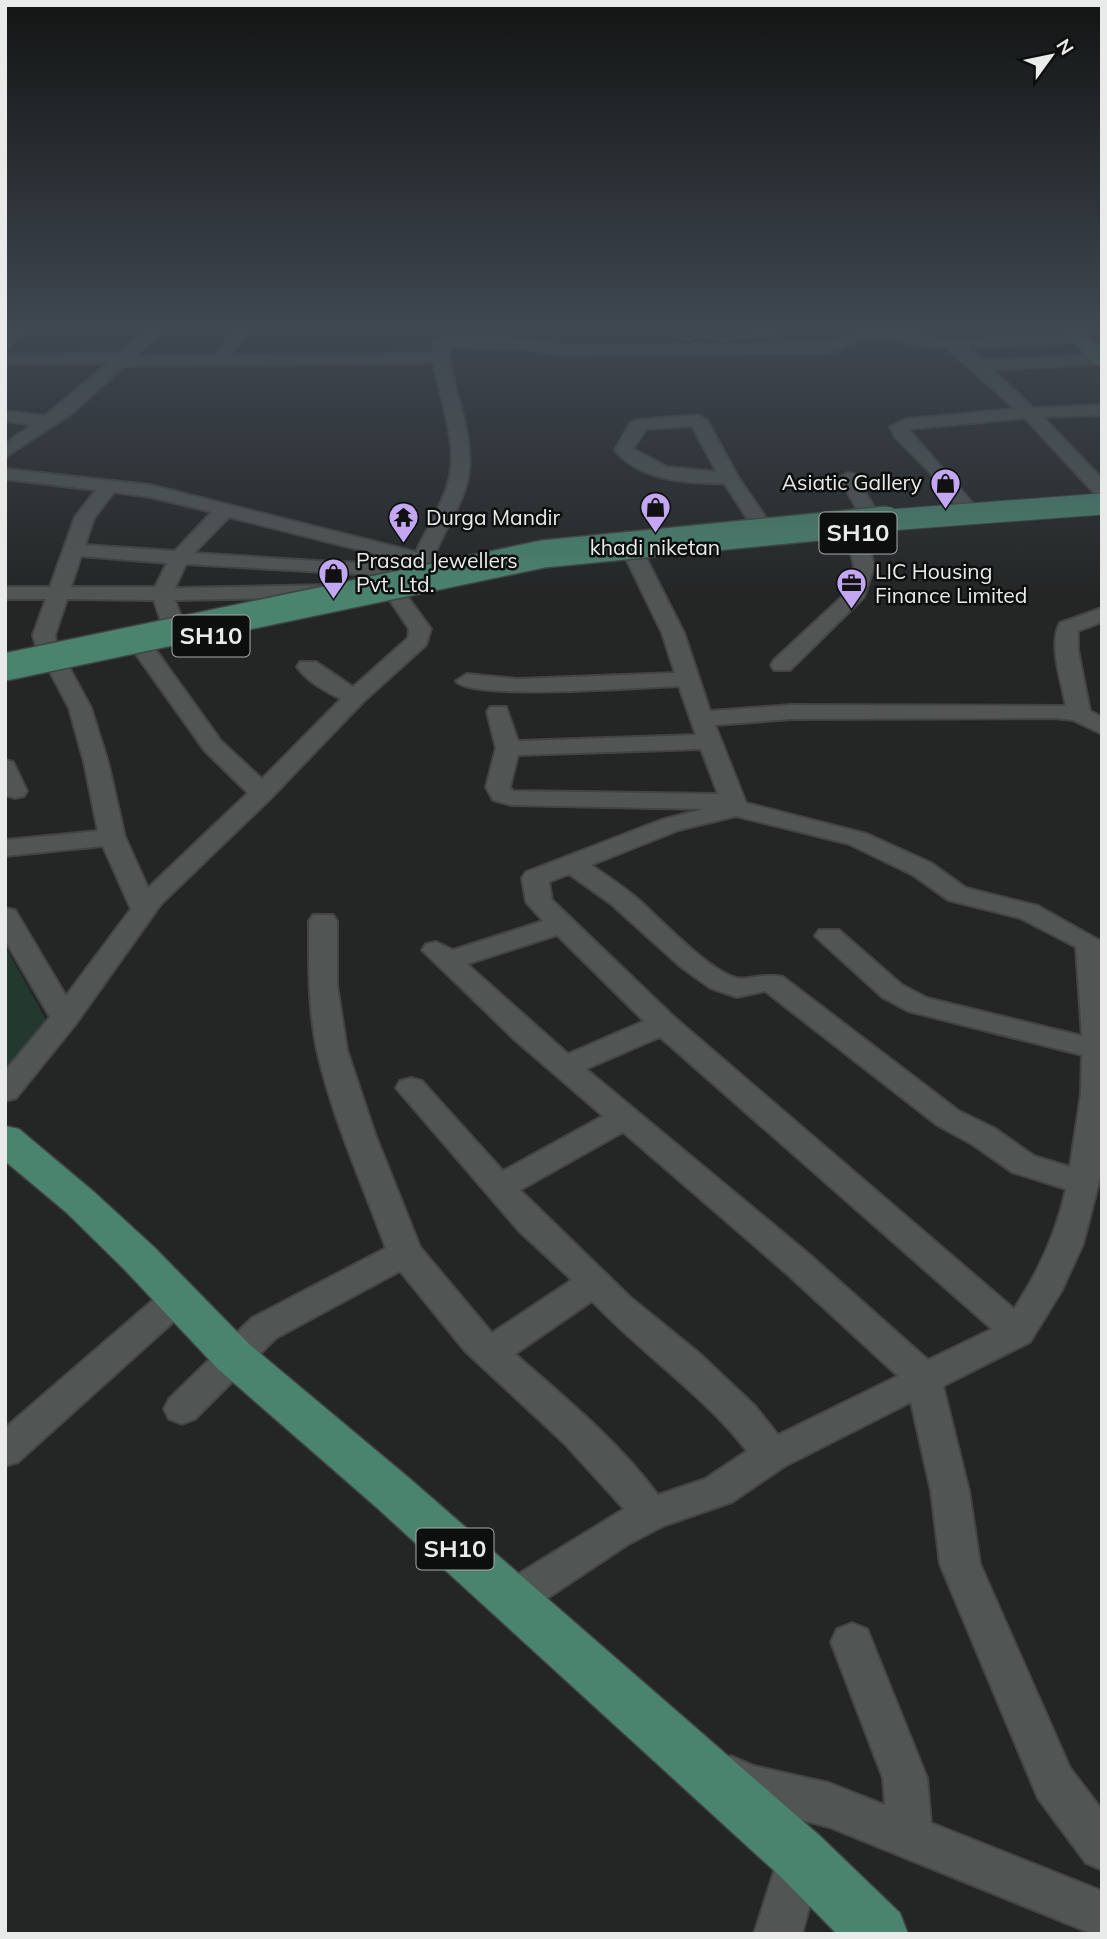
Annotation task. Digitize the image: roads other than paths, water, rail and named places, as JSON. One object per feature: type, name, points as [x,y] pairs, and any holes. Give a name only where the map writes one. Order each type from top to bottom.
[{"type":"main road","points":[[863,524],[967,507],[1102,498]]},
{"type":"main road","points":[[5,667],[543,554],[802,526],[1102,504]]},
{"type":"main road","name":"SH10","points":[[5,678],[52,660],[176,635],[401,583],[503,573],[538,558],[580,551],[629,544],[863,524],[1102,513]]},
{"type":"main road","points":[[401,583],[459,565],[538,558]]},
{"type":"main road","points":[[5,661],[52,660]]},
{"type":"main road","name":"SH10","points":[[19,1151],[80,1202],[179,1297],[234,1357],[392,1492],[800,1856],[879,1934]]},
{"type":"street","points":[[9,416],[49,422]]},
{"type":"street","points":[[9,447],[55,416]]},
{"type":"street","points":[[401,583],[455,494],[460,468],[454,416]]},
{"type":"street","points":[[967,507],[899,428],[906,424],[988,416]]},
{"type":"street","points":[[1030,416],[1049,432],[1102,491]]},
{"type":"street","points":[[729,477],[689,477],[656,470],[639,463],[624,450],[636,427],[642,424],[698,420],[729,477],[766,532]]},
{"type":"street","points":[[5,474],[150,491],[227,509],[401,583],[421,634],[418,640],[355,697],[144,909],[65,1018],[5,1091]]},
{"type":"street","points":[[782,665],[854,597],[864,566],[863,524],[848,478]]},
{"type":"street","points":[[110,485],[85,517],[44,635],[52,660],[72,688],[98,764],[112,837],[144,909]]},
{"type":"street","points":[[176,635],[164,593],[180,557],[203,529],[227,509]]},
{"type":"street","points":[[629,544],[673,633],[710,742],[735,805]]},
{"type":"street","points":[[75,551],[263,565],[401,583]]},
{"type":"street","points":[[459,565],[503,573]]},
{"type":"street","points":[[5,593],[304,593],[356,585],[401,583]]},
{"type":"street","points":[[1079,714],[1067,650],[1068,628],[1102,614]]},
{"type":"street","points":[[139,643],[213,746],[262,793]]},
{"type":"street","points":[[307,667],[329,684],[355,697]]},
{"type":"street","points":[[467,681],[507,687],[688,679]]},
{"type":"street","points":[[702,719],[791,712],[1054,711],[1079,714],[1102,727]]},
{"type":"street","points":[[498,712],[508,748],[498,787],[502,795],[735,805],[858,838],[922,869],[957,894],[1029,912],[1095,939],[1099,1024],[1091,1169],[1041,1301],[1018,1332],[923,1377],[772,1455],[718,1491],[650,1514],[612,1533],[511,1600]]},
{"type":"street","points":[[508,748],[710,742]]},
{"type":"street","points":[[5,766],[15,791]]},
{"type":"street","points":[[735,805],[670,825],[535,878],[539,902],[664,1024],[1018,1332]]},
{"type":"street","points":[[5,848],[112,837]]},
{"type":"street","points":[[570,863],[619,897],[727,985],[735,989],[763,982],[773,983],[948,1118],[983,1136],[1023,1164],[1091,1169]]},
{"type":"street","points":[[5,916],[65,1018]]},
{"type":"street","points":[[323,921],[323,985],[332,1051],[359,1134],[405,1253],[478,1341],[577,1432],[628,1484],[650,1514]]},
{"type":"street","points":[[562,924],[442,956],[923,1377],[950,1491],[960,1564],[1054,1783],[1102,1847]]},
{"type":"street","points":[[829,936],[892,991],[918,1004],[1003,1023],[1098,1050]]},
{"type":"street","points":[[566,1066],[664,1024]]},
{"type":"street","points":[[411,1088],[531,1223],[618,1306],[686,1363],[732,1408],[772,1455]]},
{"type":"street","points":[[499,1187],[626,1117]]},
{"type":"street","points":[[181,1409],[264,1328],[405,1253]]},
{"type":"street","points":[[491,1352],[595,1282]]},
{"type":"street","points":[[5,1451],[179,1297]]},
{"type":"street","points":[[852,1642],[905,1778],[909,1836]]},
{"type":"street","points":[[690,1759],[749,1786],[829,1805],[1102,1914]]},
{"type":"street","points":[[778,1934],[800,1856]]},
{"type":"place","name":"Asiatic Gallery","points":[[945,510]]},
{"type":"place","name":"khadi niketan","points":[[655,535]]},
{"type":"place","name":"Durga Mandir","points":[[403,545]]},
{"type":"place","name":"Prasad Jewellers Pvt. Ltd.","points":[[333,600]]},
{"type":"place","name":"LIC Housing Finance Limited","points":[[852,611]]}]
